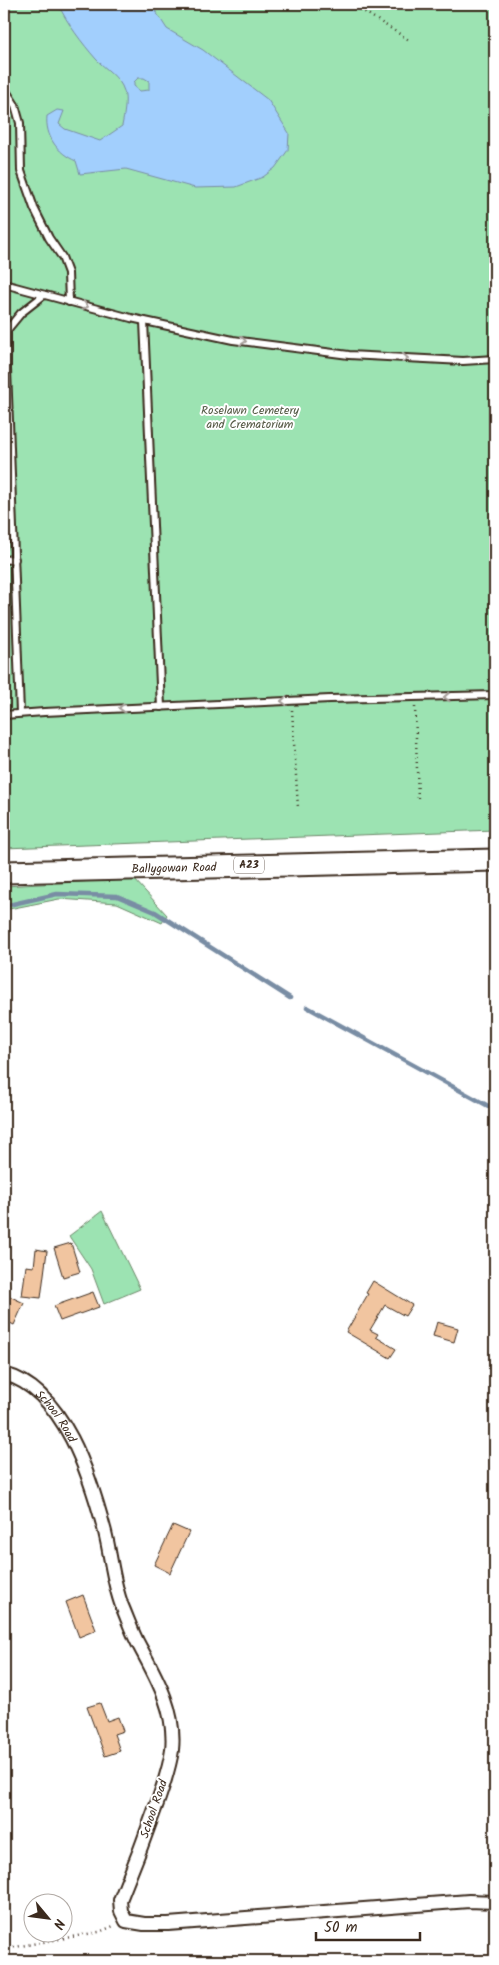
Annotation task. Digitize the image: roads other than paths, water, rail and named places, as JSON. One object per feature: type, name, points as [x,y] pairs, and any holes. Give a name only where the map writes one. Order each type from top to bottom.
[{"type":"main road","name":"Ballygowan Road","points":[[4,872],[495,860]]},
{"type":"street","name":"School Road","points":[[4,1374],[38,1391],[57,1414],[78,1448],[105,1531],[121,1604],[165,1696],[172,1721],[172,1750],[165,1780],[147,1834],[120,1900],[121,1912],[126,1920],[144,1924],[168,1924],[459,1902],[495,1902]]},
{"type":"lane","points":[[4,88],[15,105],[20,123],[21,171],[34,208],[49,238],[62,257],[68,273],[69,302]]},
{"type":"lane","points":[[4,284],[144,321],[233,340],[349,355],[463,361],[495,358]]},
{"type":"lane","points":[[20,713],[7,330],[21,313],[44,295]]},
{"type":"lane","points":[[144,321],[162,706]]},
{"type":"lane","points":[[4,560],[14,559]]},
{"type":"lane","points":[[4,715],[162,706],[495,695]]},
{"type":"water","points":[[58,4],[153,4],[167,29],[203,50],[268,100],[289,133],[288,150],[275,168],[263,177],[236,187],[195,188],[126,169],[80,174],[76,161],[58,149],[50,137],[47,116],[57,110],[64,111],[59,124],[65,129],[100,141],[122,126],[125,95],[119,82],[91,53],[75,33]],"holes":[[[138,78],[144,78],[149,81],[149,90],[140,91],[134,86],[134,82]]]},
{"type":"waterway","points":[[4,906],[57,894],[117,896],[155,912],[290,998]]},
{"type":"waterway","points":[[307,1007],[492,1108]]},
{"type":"park label","name":"Roselawn Cemetery and Crematorium","points":[[250,417]]}]
